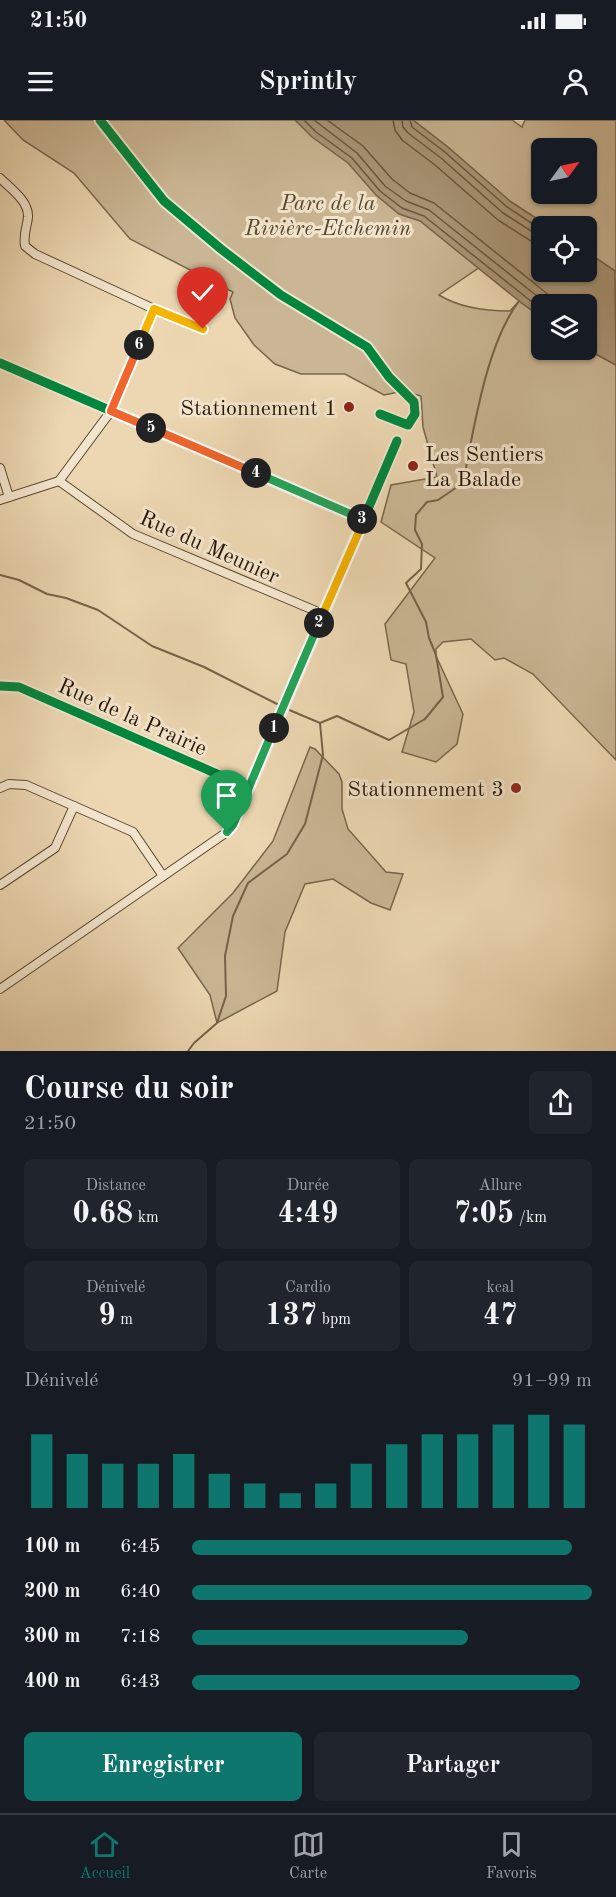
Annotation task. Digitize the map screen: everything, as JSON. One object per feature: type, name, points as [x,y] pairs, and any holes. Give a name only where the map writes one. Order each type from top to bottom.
[{"type":"street","points":[[0,178],[24,201],[28,214],[23,235],[25,246],[35,254],[203,329]]},
{"type":"street","points":[[0,500],[58,481],[111,411],[154,309]]},
{"type":"street","points":[[0,363],[364,520]]},
{"type":"street","points":[[0,988],[227,832],[233,825],[397,441]]},
{"type":"street","points":[[0,468],[9,497]]},
{"type":"street","name":"Rue du Meunier","points":[[58,481],[133,534],[323,614]]},
{"type":"street","name":"Rue de la Prairie","points":[[0,686],[19,687],[249,788]]},
{"type":"street","points":[[0,788],[9,784],[26,785],[133,832],[163,876]]},
{"type":"street","points":[[0,885],[55,848],[74,806]]},
{"type":"green space","name":"Parc de la Rivière-Etchemin","points":[[4,120],[358,120],[508,248],[439,295],[464,306],[491,310],[510,311],[519,301],[531,310],[531,360],[597,360],[597,355],[616,365],[616,760],[533,674],[504,658],[495,660],[471,639],[443,642],[436,649],[436,656],[463,714],[457,744],[436,762],[402,752],[414,712],[406,664],[391,660],[385,624],[435,558],[381,522],[391,485],[437,477],[423,427],[421,396],[404,391],[384,395],[345,374],[301,374],[275,364],[254,345],[235,318],[230,299],[233,292],[130,239],[74,173],[23,140]]},
{"type":"green space","points":[[413,120],[512,120],[522,127],[525,120],[616,120],[616,272],[597,259],[597,216],[533,216],[511,202]]},
{"type":"green space","points":[[310,747],[315,749],[339,774],[342,782],[342,809],[348,829],[386,872],[403,874],[390,910],[371,903],[333,879],[305,884],[285,932],[277,991],[217,1023],[210,995],[178,948],[233,893],[273,841]]},
{"type":"water","points":[[295,120],[413,120],[511,202],[533,216],[531,282],[597,282],[597,259],[615,271],[616,365],[597,355],[597,294],[531,294],[531,310],[420,221],[399,214],[376,195],[348,163],[312,137]]},
{"type":"waterway","points":[[188,1051],[217,1023],[226,996],[225,956],[233,916],[248,883],[287,854],[305,824],[323,755],[320,723],[337,716],[389,740],[425,719],[443,697],[436,655],[426,622],[406,583],[421,569],[422,544],[415,530],[416,515],[427,502],[438,500],[463,483],[490,363],[498,340],[519,301]]},
{"type":"waterway","points":[[0,575],[19,580],[47,594],[66,598],[98,610],[152,646],[204,667],[281,706]]},
{"type":"waterway","points":[[287,709],[320,723]]},
{"type":"cycle path","points":[[100,120],[164,201],[281,295],[367,347],[389,377],[414,402],[415,414],[408,425],[380,414]]},
{"type":"cycle path","points":[[0,363],[364,520]]},
{"type":"cycle path","points":[[0,686],[19,687],[249,788],[397,441]]},
{"type":"place","name":"Stationnement 1","points":[[349,407]]},
{"type":"place","name":"Les Sentiers La Balade","points":[[413,466]]},
{"type":"place","name":"Stationnement 3","points":[[516,788]]},
{"type":"route","points":[[203,329],[154,309],[111,411],[364,520],[233,825],[227,832]]}]
